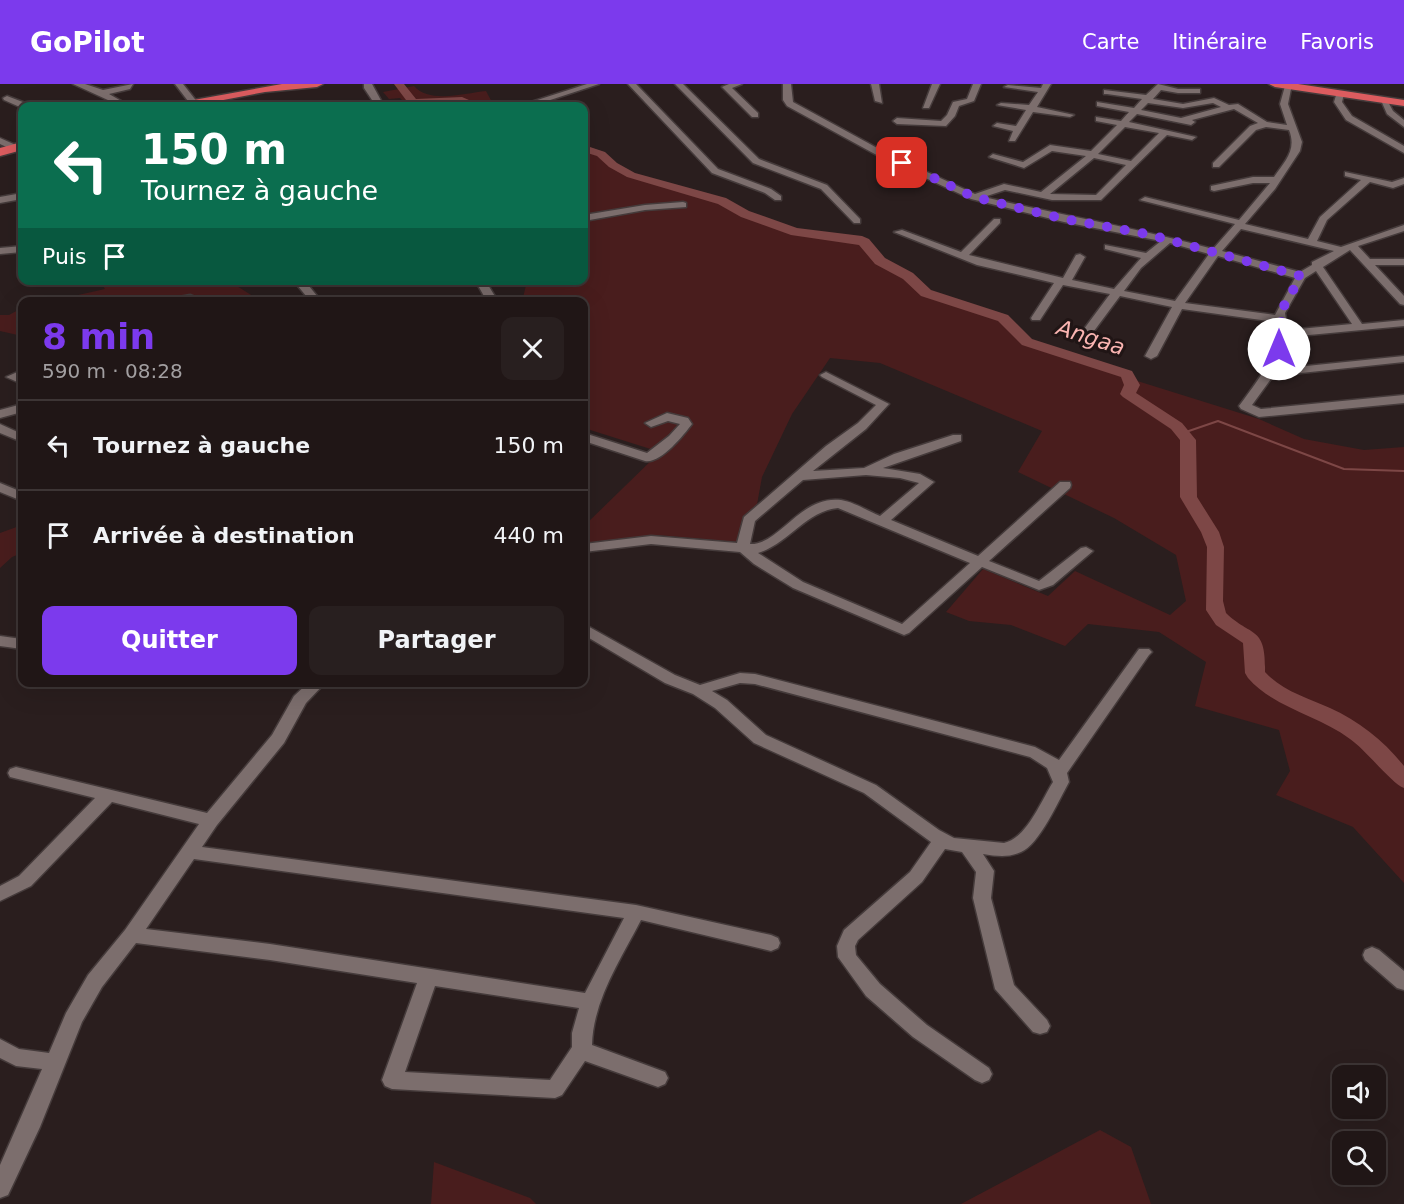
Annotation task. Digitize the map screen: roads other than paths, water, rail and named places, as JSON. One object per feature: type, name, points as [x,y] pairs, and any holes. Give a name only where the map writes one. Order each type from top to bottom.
[{"type":"highway","points":[[194,102],[265,89],[317,84]]},
{"type":"highway","points":[[1276,84],[1404,103]]},
{"type":"highway","points":[[0,152],[18,147]]},
{"type":"street","points":[[77,84],[119,102]]},
{"type":"street","points":[[102,93],[128,87],[129,84]]},
{"type":"street","points":[[178,84],[194,102]]},
{"type":"street","points":[[368,84],[368,88],[379,102]]},
{"type":"street","points":[[535,102],[595,84]]},
{"type":"street","points":[[632,84],[715,171],[768,191],[778,198]]},
{"type":"street","points":[[679,84],[756,160],[824,188],[857,221]]},
{"type":"street","points":[[738,84],[726,87],[755,115]]},
{"type":"street","points":[[787,84],[788,103],[887,157],[974,197],[1168,240],[1301,276]]},
{"type":"street","points":[[875,84],[879,101]]},
{"type":"street","points":[[926,106],[936,84]]},
{"type":"street","points":[[897,121],[943,124],[951,116],[958,103],[970,101],[978,84]]},
{"type":"street","points":[[1044,194],[1092,154],[1161,85],[1178,92],[1197,91]]},
{"type":"street","points":[[1151,356],[1178,305],[1216,252],[1277,180],[1296,151],[1298,142],[1284,104],[1289,86]]},
{"type":"street","points":[[1008,87],[1045,87],[1012,139]]},
{"type":"street","points":[[1107,92],[1183,106],[1214,100],[1227,107]]},
{"type":"street","points":[[1340,94],[1338,102],[1349,118],[1404,150]]},
{"type":"street","points":[[7,98],[18,103]]},
{"type":"street","points":[[1383,100],[1390,112],[1404,124]]},
{"type":"street","points":[[1100,104],[1200,123]]},
{"type":"street","points":[[1001,105],[1070,114]]},
{"type":"street","points":[[1182,120],[1209,115],[1227,107],[1237,107],[1265,124],[1294,129]]},
{"type":"street","points":[[1099,119],[1192,137]]},
{"type":"street","points":[[1216,165],[1253,128],[1265,124]]},
{"type":"street","points":[[834,128],[847,126]]},
{"type":"street","points":[[997,126],[1019,129]]},
{"type":"street","points":[[974,197],[1004,187],[1044,194],[1098,198],[1164,132]]},
{"type":"street","points":[[0,141],[18,147]]},
{"type":"street","points":[[993,157],[1024,165],[1050,148],[1092,154],[1134,164]]},
{"type":"street","points":[[1348,174],[1393,184],[1404,181]]},
{"type":"street","points":[[1311,243],[1323,219],[1368,179]]},
{"type":"street","points":[[1214,188],[1253,180],[1277,180]]},
{"type":"street","points":[[0,201],[18,197]]},
{"type":"street","points":[[1145,200],[1311,243],[1346,247],[1370,262],[1400,291],[1404,302]]},
{"type":"street","points":[[588,217],[657,204],[683,205]]},
{"type":"street","points":[[963,256],[997,221]]},
{"type":"street","points":[[1404,228],[1346,247],[1316,264],[1301,276],[1279,319],[1283,334],[1269,373],[1245,406],[1257,412],[1404,399]]},
{"type":"street","points":[[898,231],[981,263],[1063,282],[1178,305],[1279,319]]},
{"type":"street","points":[[1087,333],[1146,256],[1168,240]]},
{"type":"street","points":[[1109,247],[1146,256]]},
{"type":"street","points":[[0,251],[18,249]]},
{"type":"street","points":[[1036,318],[1080,257]]},
{"type":"street","points":[[1370,262],[1404,262]]},
{"type":"street","points":[[1316,264],[1359,327]]},
{"type":"street","points":[[302,285],[313,297]]},
{"type":"street","points":[[1283,334],[1404,323]]},
{"type":"street","points":[[1269,373],[1404,359]]},
{"type":"street","points":[[0,372],[14,378]]},
{"type":"street","points":[[743,547],[749,520],[802,476],[830,448],[862,426],[884,404],[826,375]]},
{"type":"street","points":[[0,414],[18,409]]},
{"type":"street","points":[[588,438],[649,458],[673,439],[686,424],[684,421],[667,417],[651,423]]},
{"type":"street","points":[[0,428],[18,436]]},
{"type":"street","points":[[867,471],[898,457],[957,438]]},
{"type":"street","points":[[802,476],[867,471],[917,478],[928,482],[882,522]]},
{"type":"street","points":[[743,547],[757,562],[783,578],[903,630],[1065,486]]},
{"type":"street","points":[[0,487],[18,495]]},
{"type":"street","points":[[588,548],[651,540],[762,547],[822,504],[840,504],[979,563],[1043,586],[1086,551]]},
{"type":"street","points":[[588,631],[670,679],[699,690],[721,704],[760,740],[870,789],[942,840],[969,848],[1004,850],[1017,847],[1028,837],[1061,782],[1060,771],[1053,762],[1035,753],[787,686],[740,678],[699,690]]},
{"type":"street","points":[[0,641],[18,643]]},
{"type":"street","points":[[1060,771],[1144,652]]},
{"type":"street","points":[[0,1188],[29,1127],[72,1019],[95,981],[132,935],[212,820],[278,739],[302,691]]},
{"type":"street","points":[[16,773],[212,820]]},
{"type":"street","points":[[0,894],[25,881],[108,796]]},
{"type":"street","points":[[942,840],[916,877],[851,935],[846,946],[847,957],[873,990],[920,1031],[982,1074]]},
{"type":"street","points":[[969,848],[985,871],[982,898],[1005,989],[1040,1026]]},
{"type":"street","points":[[189,852],[415,880],[636,912],[771,943]]},
{"type":"street","points":[[429,976],[392,1080],[555,1089],[582,1049],[581,1040],[591,1002],[636,912]]},
{"type":"street","points":[[132,935],[429,976],[591,1002]]},
{"type":"street","points":[[1372,955],[1404,982]]},
{"type":"street","points":[[0,1048],[16,1057],[53,1062]]},
{"type":"street","points":[[582,1049],[588,1054],[658,1078]]},
{"type":"waterway","name":"Angaa","points":[[399,84],[413,102]]},
{"type":"waterway","name":"Angaa","points":[[433,102],[454,100],[470,102]]},
{"type":"waterway","name":"Angaa","points":[[588,149],[601,154],[613,165],[631,175],[722,201],[745,214],[795,232],[857,239],[864,242],[880,261],[908,276],[926,293],[1003,318],[1027,342],[1074,355],[1127,374],[1132,385],[1128,394],[1142,406],[1177,426],[1188,440],[1190,451],[1188,497],[1210,532],[1215,547],[1215,610],[1223,621],[1242,631],[1252,642],[1255,653],[1255,673],[1271,689],[1325,714],[1360,736],[1383,755],[1404,780]]},
{"type":"waterway","points":[[1183,433],[1218,421],[1344,469],[1404,471]]}]
